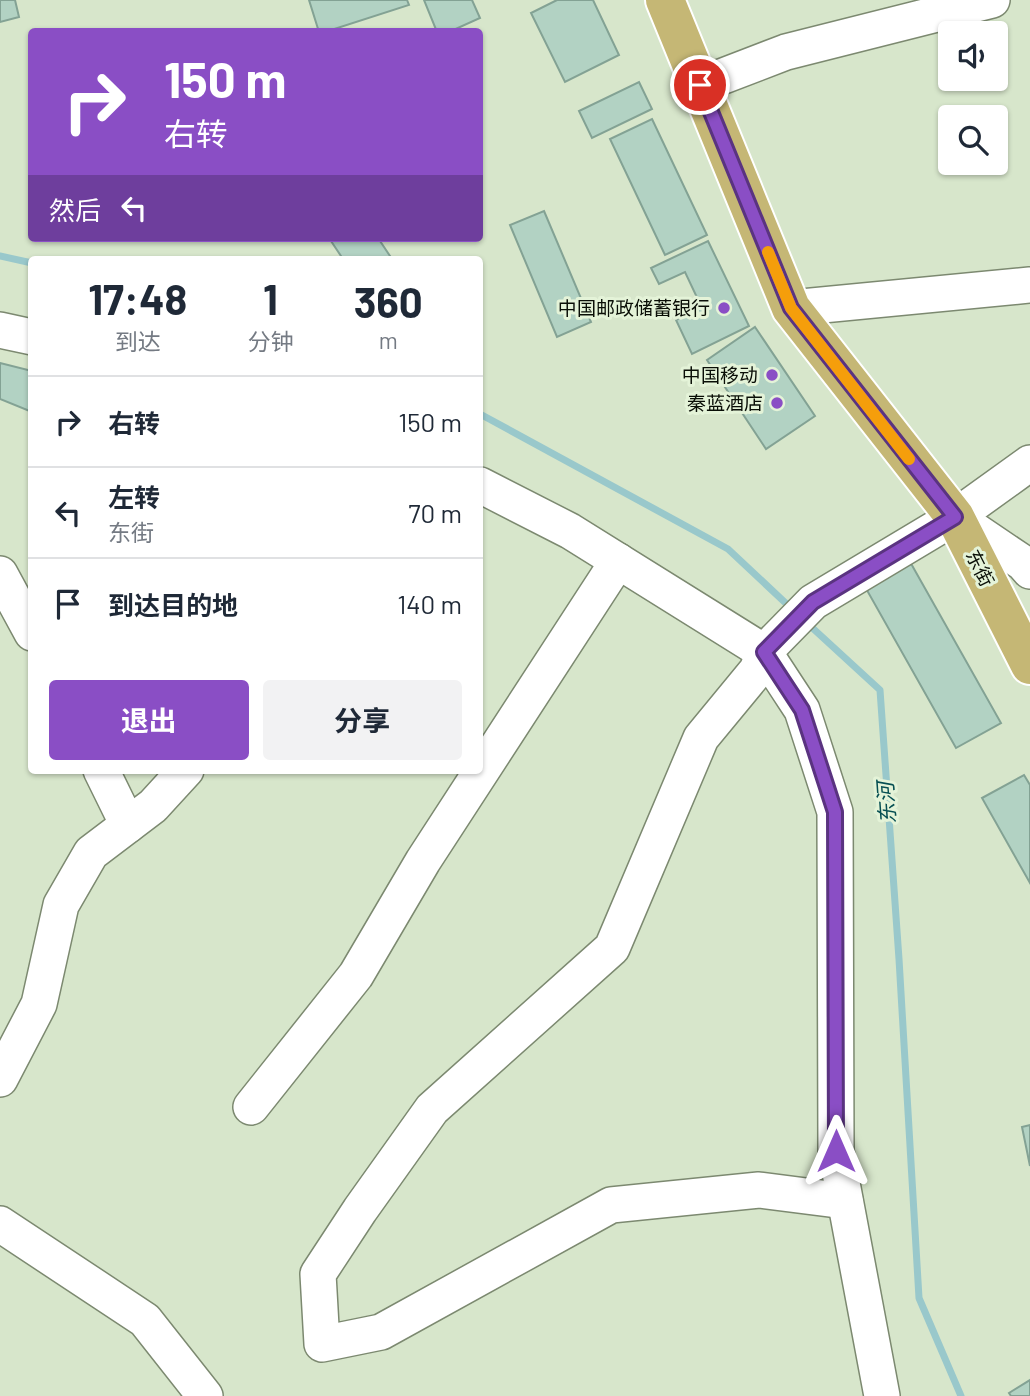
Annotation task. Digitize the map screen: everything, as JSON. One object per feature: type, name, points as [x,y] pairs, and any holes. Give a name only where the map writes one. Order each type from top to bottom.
[{"type":"main road","name":"东街","points":[[665,0],[791,308],[955,517],[1030,665]]},
{"type":"street","points":[[700,85],[786,52],[992,0]]},
{"type":"street","points":[[791,308],[1030,285]]},
{"type":"street","points":[[0,330],[28,336]]},
{"type":"street","points":[[845,1201],[759,1190],[611,1205],[381,1332],[322,1344],[318,1274],[432,1109],[612,948],[701,738],[757,670],[769,647],[813,602],[955,517],[1030,463]]},
{"type":"street","points":[[483,487],[570,531],[769,647],[802,710],[835,812],[836,1151],[882,1396]]},
{"type":"street","points":[[955,517],[1023,563],[1030,571]]},
{"type":"street","points":[[483,769],[618,561]]},
{"type":"street","points":[[0,575],[28,626]]},
{"type":"street","points":[[103,774],[128,825]]},
{"type":"street","points":[[0,1079],[39,1004],[61,905],[91,853],[153,806],[182,774]]},
{"type":"street","points":[[251,1107],[356,975],[423,861],[480,774]]},
{"type":"street","points":[[0,1224],[145,1320],[205,1396]]},
{"type":"building","points":[[0,0],[15,0],[19,17],[0,22]]},
{"type":"building","points":[[309,0],[407,0],[409,5],[337,28],[318,28]]},
{"type":"building","points":[[424,0],[472,0],[480,18],[458,28],[435,28]]},
{"type":"building","points":[[557,0],[593,0],[619,55],[565,82],[531,13]]},
{"type":"building","points":[[639,82],[652,109],[592,138],[579,111]]},
{"type":"building","points":[[652,119],[707,235],[665,255],[610,139]]},
{"type":"building","points":[[544,211],[591,322],[557,337],[510,225]]},
{"type":"building","points":[[708,241],[749,326],[692,354],[676,320],[702,308],[685,272],[659,284],[651,268]]},
{"type":"building","points":[[332,242],[381,242],[390,256],[341,256]]},
{"type":"building","points":[[755,327],[815,416],[766,449],[707,360]]},
{"type":"building","points":[[0,363],[28,370],[28,410],[0,399]]},
{"type":"building","points":[[909,560],[1001,723],[956,748],[864,585]]},
{"type":"building","points":[[1024,775],[1030,785],[1030,883],[982,798]]},
{"type":"building","points":[[1030,1125],[1030,1166],[1022,1127]]},
{"type":"building","points":[[1030,1380],[1030,1396],[1011,1396],[1009,1393]]},
{"type":"waterway","name":"东河","points":[[0,256],[28,262]]},
{"type":"waterway","name":"东河","points":[[483,416],[728,549],[793,610]]},
{"type":"waterway","name":"东河","points":[[807,623],[880,690],[919,1298],[961,1396]]},
{"type":"slow traffic","points":[[768,252],[791,308],[909,459]]},
{"type":"place","name":"中国邮政储蓄银行","points":[[724,308]]},
{"type":"place","name":"中国移动","points":[[772,375]]},
{"type":"place","name":"秦蓝酒店","points":[[777,403]]},
{"type":"route","points":[[700,85],[791,308],[955,517],[813,602],[764,652],[802,710],[835,812],[836,1151]]}]
